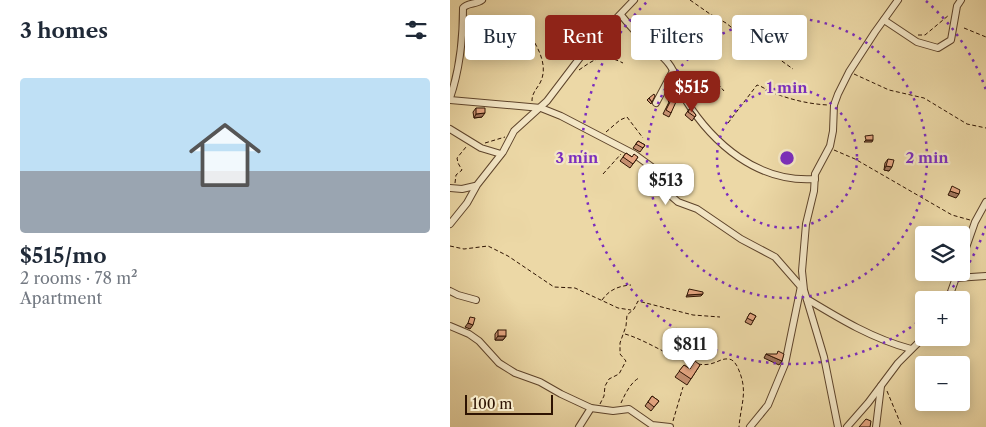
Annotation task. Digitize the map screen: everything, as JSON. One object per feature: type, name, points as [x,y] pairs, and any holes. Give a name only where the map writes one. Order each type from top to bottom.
[{"type":"street","points":[[482,0],[476,4],[467,4],[463,8],[458,70],[450,99],[532,106],[553,112],[650,165],[660,173],[670,195],[678,202],[696,209],[741,239],[772,254],[802,288],[807,299],[828,374],[838,427]]},
{"type":"street","points":[[620,15],[634,0]]},
{"type":"street","points":[[750,427],[768,405],[785,364],[802,288],[803,243],[814,191],[814,179],[817,169],[828,152],[832,138],[834,105],[849,72],[898,0]]},
{"type":"street","points":[[884,20],[911,39],[935,48],[949,42],[956,10],[961,0]]},
{"type":"street","points":[[621,16],[640,37],[665,58],[673,71],[683,95],[700,122],[712,136],[750,165],[773,173],[801,179],[814,179]]},
{"type":"street","points":[[450,224],[467,203],[475,186],[501,154],[510,137],[526,119],[541,108],[578,60]]},
{"type":"street","points":[[656,103],[673,71]]},
{"type":"street","points":[[450,129],[478,146],[501,154]]},
{"type":"street","points":[[452,189],[475,186]]},
{"type":"street","points":[[970,236],[975,222],[986,202]]},
{"type":"street","points":[[970,275],[986,276]]},
{"type":"street","points":[[450,290],[461,296],[476,300]]},
{"type":"street","points":[[807,299],[866,332],[911,349]]},
{"type":"street","points":[[450,326],[469,334],[479,341],[499,363],[513,372],[540,382],[594,408],[618,411],[630,410],[652,425],[670,427]]},
{"type":"street","points":[[847,427],[915,345]]},
{"type":"street","points":[[876,427],[883,382]]},
{"type":"street","points":[[579,427],[594,408]]},
{"type":"path","points":[[690,0],[794,69]]},
{"type":"path","points":[[911,39],[916,35],[925,35],[956,10]]},
{"type":"path","points":[[964,28],[986,37]]},
{"type":"path","points":[[532,106],[532,95],[542,78],[544,70],[535,44]]},
{"type":"path","points":[[575,73],[593,61],[604,57],[610,57],[623,63]]},
{"type":"path","points":[[673,71],[704,85],[719,86],[724,91]]},
{"type":"path","points":[[849,72],[889,90],[924,98],[967,124],[986,128]]},
{"type":"path","points":[[728,123],[757,85],[796,101],[834,105]]},
{"type":"path","points":[[596,136],[606,132],[626,116],[643,138]]},
{"type":"path","points":[[478,146],[499,138],[510,137]]},
{"type":"path","points":[[452,189],[456,175],[462,170],[457,158],[470,141]]},
{"type":"path","points":[[603,174],[625,150]]},
{"type":"path","points":[[828,152],[837,151],[855,159],[952,215],[975,222]]},
{"type":"path","points":[[450,246],[464,249],[488,246],[508,256],[554,288],[576,288],[618,308],[632,310]]},
{"type":"path","points":[[602,300],[609,291],[630,285]]},
{"type":"path","points":[[594,408],[604,396],[605,386],[609,379],[619,374],[626,361],[621,356],[619,350],[627,315],[640,301],[693,315],[720,316]]},
{"type":"path","points":[[624,334],[637,338],[685,361],[710,365],[726,359],[733,360],[743,378],[744,386],[739,427]]},
{"type":"path","points":[[618,411],[631,385],[639,378]]},
{"type":"path","points":[[883,382],[902,427]]},
{"type":"path","points":[[670,427],[683,387]]},
{"type":"building","points":[[677,85],[680,93],[671,113],[666,110],[672,98],[670,97]]},
{"type":"building","points":[[654,94],[655,96],[652,102],[649,98]]},
{"type":"building","points":[[476,108],[485,108],[485,113],[476,114]]},
{"type":"building","points":[[690,108],[696,115],[695,117],[688,112]]},
{"type":"building","points":[[873,135],[873,140],[866,140],[865,136]]},
{"type":"building","points":[[638,141],[645,145],[643,148],[636,144]]},
{"type":"building","points":[[626,153],[632,157],[634,154],[638,157],[633,164],[623,157]]},
{"type":"building","points":[[888,159],[894,160],[892,167],[886,166]]},
{"type":"building","points":[[952,186],[960,190],[959,194],[950,191]]},
{"type":"building","points":[[689,289],[703,292],[703,294],[687,295]]},
{"type":"building","points":[[750,313],[756,316],[753,321],[747,318]]},
{"type":"building","points":[[470,317],[475,318],[473,325],[468,323]]},
{"type":"building","points":[[498,330],[506,330],[506,336],[498,336]]},
{"type":"building","points":[[778,351],[784,354],[782,361],[766,354],[777,354]]},
{"type":"building","points":[[695,361],[700,365],[691,379],[679,371],[684,365],[690,369]]},
{"type":"building","points":[[652,396],[659,401],[654,407],[648,402]]},
{"type":"building","points":[[866,419],[871,421],[870,427],[859,427]]}]
